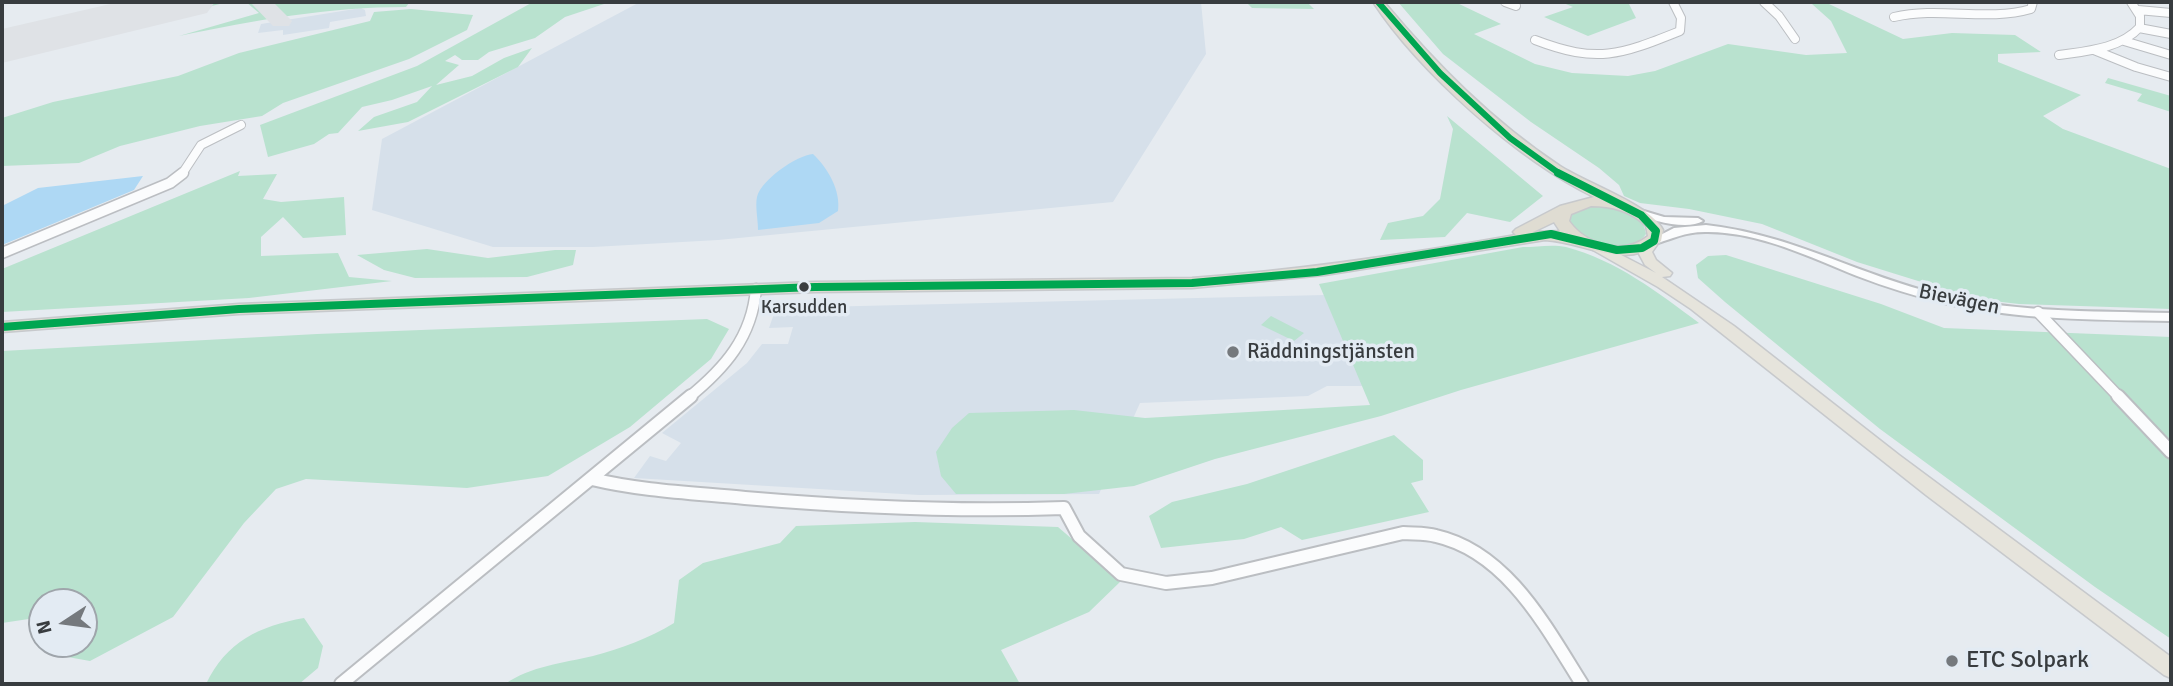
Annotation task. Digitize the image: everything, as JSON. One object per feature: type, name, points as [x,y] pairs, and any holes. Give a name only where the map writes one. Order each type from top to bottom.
[{"type":"highway","points":[[2,327],[239,309],[756,289],[1248,280],[1317,272],[1551,234],[1623,251],[1652,243],[1657,235],[1654,227],[1634,211],[1567,178],[1514,141],[1435,68],[1378,2]]},
{"type":"highway","points":[[1514,141],[1519,149],[1570,191],[1574,199],[1561,216],[1562,224],[1585,242]]},
{"type":"highway","points":[[1489,244],[1537,226],[1567,208],[1596,202],[1634,211]]},
{"type":"main road","points":[[1585,242],[1640,268],[1689,299],[1943,499],[2171,669]]},
{"type":"main road","points":[[1652,243],[1646,248],[1646,256],[1656,268],[1706,303],[1961,502],[2171,658]]},
{"type":"street","points":[[1505,2],[1516,6]]},
{"type":"street","points":[[1535,40],[1581,55],[1616,55],[1680,31],[1681,18],[1673,2]]},
{"type":"street","points":[[1764,2],[1779,16],[1795,39]]},
{"type":"street","points":[[1895,17],[1919,13],[2014,15],[2031,9],[2033,2]]},
{"type":"street","points":[[2131,2],[2138,10],[2139,28]]},
{"type":"street","points":[[2138,10],[2171,13]]},
{"type":"street","points":[[2139,28],[2171,34]]},
{"type":"street","points":[[2059,55],[2094,50],[2124,41],[2139,28]]},
{"type":"street","points":[[2124,41],[2171,55]]},
{"type":"street","points":[[2094,50],[2136,67],[2171,77]]},
{"type":"street","points":[[2,253],[170,183],[182,174],[201,145],[241,125]]},
{"type":"street","name":"Bievägen","points":[[1634,211],[1663,220],[1720,225],[1923,294],[1982,307],[2171,317]]},
{"type":"street","name":"Bievägen","points":[[1652,243],[1671,232],[1695,228],[1724,229],[1755,236]]},
{"type":"street","points":[[341,684],[708,382],[731,359],[751,326],[756,307],[756,289]]},
{"type":"street","points":[[2038,312],[2171,452]]},
{"type":"street","points":[[592,479],[640,490],[796,503],[889,508],[1064,508],[1079,536],[1121,574],[1166,583],[1212,578],[1403,533],[1435,533],[1462,543],[1497,567],[1546,629],[1582,684]]},
{"type":"shaded area","points":[[640,2],[1201,2],[1206,54],[1113,202],[718,240],[593,247],[493,247],[372,210],[382,139]]},
{"type":"shaded area","points":[[361,8],[365,10],[366,16],[330,22],[329,28],[283,35],[283,30],[258,33],[261,24]]},
{"type":"shaded area","points":[[1324,295],[1365,386],[1327,386],[1308,396],[1140,403],[1099,494],[919,495],[634,478],[650,456],[666,461],[681,443],[662,433],[747,363],[762,344],[788,344],[793,327],[769,328],[776,308]]},
{"type":"green space","points":[[147,2],[228,2],[2,57],[2,35]]},
{"type":"green space","points":[[246,2],[409,3],[406,7],[349,9],[292,16],[179,36],[259,13]]},
{"type":"green space","points":[[533,2],[610,2],[565,17],[535,38],[489,52],[478,60],[462,60],[455,55],[445,61],[459,65],[436,85],[472,76],[504,58],[532,48],[518,67],[408,122],[358,131],[374,117],[417,102],[432,86],[362,107],[338,133],[329,134],[314,144],[268,157],[260,125],[417,66]]},
{"type":"green space","points":[[1246,2],[1307,2],[1314,9],[1252,8]]},
{"type":"green space","points":[[1398,2],[1455,2],[1501,24],[1474,34],[1535,64],[1572,73],[1628,76],[1655,71],[1728,44],[1806,55],[1847,53],[1831,21],[1812,4],[1829,4],[1903,39],[1952,33],[2015,35],[2041,52],[1998,54],[1998,62],[2081,95],[2043,116],[2063,129],[2171,169],[2171,309],[2019,304],[1976,299],[1857,262],[1762,224],[1689,209],[1640,203],[1624,196],[1619,185],[1599,168],[1531,122],[1443,54]]},
{"type":"green space","points":[[1561,2],[1628,2],[1636,18],[1588,36],[1544,17],[1573,7]]},
{"type":"green space","points":[[411,9],[473,15],[467,30],[409,59],[283,103],[262,116],[200,126],[120,146],[79,163],[2,166],[2,118],[53,102],[178,76],[239,53],[370,21],[374,12]]},
{"type":"green space","points":[[2108,78],[2171,96],[2171,112],[2137,101],[2142,94],[2105,83]]},
{"type":"green space","points":[[1447,116],[1543,196],[1510,222],[1467,213],[1445,237],[1380,240],[1388,223],[1423,216],[1440,199],[1453,129]]},
{"type":"green space","points":[[240,171],[238,176],[277,174],[263,199],[281,202],[344,197],[346,235],[303,238],[283,217],[261,237],[261,256],[338,253],[349,277],[392,281],[249,298],[2,312],[2,269]]},
{"type":"green space","points":[[1588,207],[1614,208],[1632,214],[1644,226],[1646,234],[1629,245],[1606,245],[1594,241],[1584,236],[1570,220],[1573,213]]},
{"type":"green space","points":[[1561,246],[1602,260],[1653,289],[1699,323],[1461,390],[1381,416],[1215,459],[1134,486],[1064,494],[956,494],[941,476],[936,452],[952,428],[969,413],[1074,410],[1145,418],[1370,405],[1319,284],[1523,247]]},
{"type":"green space","points":[[427,249],[488,258],[576,250],[573,265],[527,277],[415,278],[384,270],[357,255]]},
{"type":"green space","points":[[1726,255],[1881,304],[1944,328],[2171,337],[2171,639],[2095,587],[1880,429],[1725,302],[1698,278],[1696,265],[1708,256]]},
{"type":"green space","points":[[1271,316],[1304,333],[1294,341],[1261,325]]},
{"type":"green space","points":[[707,319],[729,329],[711,359],[630,427],[548,476],[467,488],[306,479],[276,489],[244,523],[173,617],[98,657],[98,588],[28,588],[28,619],[2,623],[2,351],[317,334]]},
{"type":"green space","points":[[1394,435],[1423,460],[1423,480],[1411,483],[1429,512],[1302,540],[1281,527],[1244,539],[1161,548],[1149,516],[1172,502],[1247,484]]},
{"type":"green space","points":[[915,522],[1058,527],[1121,581],[1089,612],[1001,650],[1020,684],[505,684],[536,669],[614,650],[664,629],[674,623],[679,580],[703,563],[780,543],[796,526]]},
{"type":"green space","points":[[304,618],[323,646],[318,668],[299,684],[206,684],[223,657],[246,638],[258,631]]},
{"type":"green space","points":[[73,658],[96,658],[90,661]]},
{"type":"water","points":[[813,154],[832,180],[838,211],[819,223],[758,230],[756,201],[765,183],[798,159]]},
{"type":"water","points":[[143,176],[134,190],[2,245],[2,206],[38,188]]},
{"type":"taxiway","points":[[261,2],[281,21]]},
{"type":"runway","points":[[2,46],[188,2]]},
{"type":"transit line","points":[[2,327],[239,309],[815,287],[1192,283],[1317,272],[1551,234],[1617,250],[1642,248],[1654,241],[1656,231],[1641,215],[1561,175],[1510,138],[1440,73],[1378,2]]},
{"type":"place","name":"Karsudden","points":[[804,287]]},
{"type":"place","name":"Räddningstjänsten","points":[[1233,352]]},
{"type":"place","name":"ETC Solpark","points":[[1952,661]]}]
